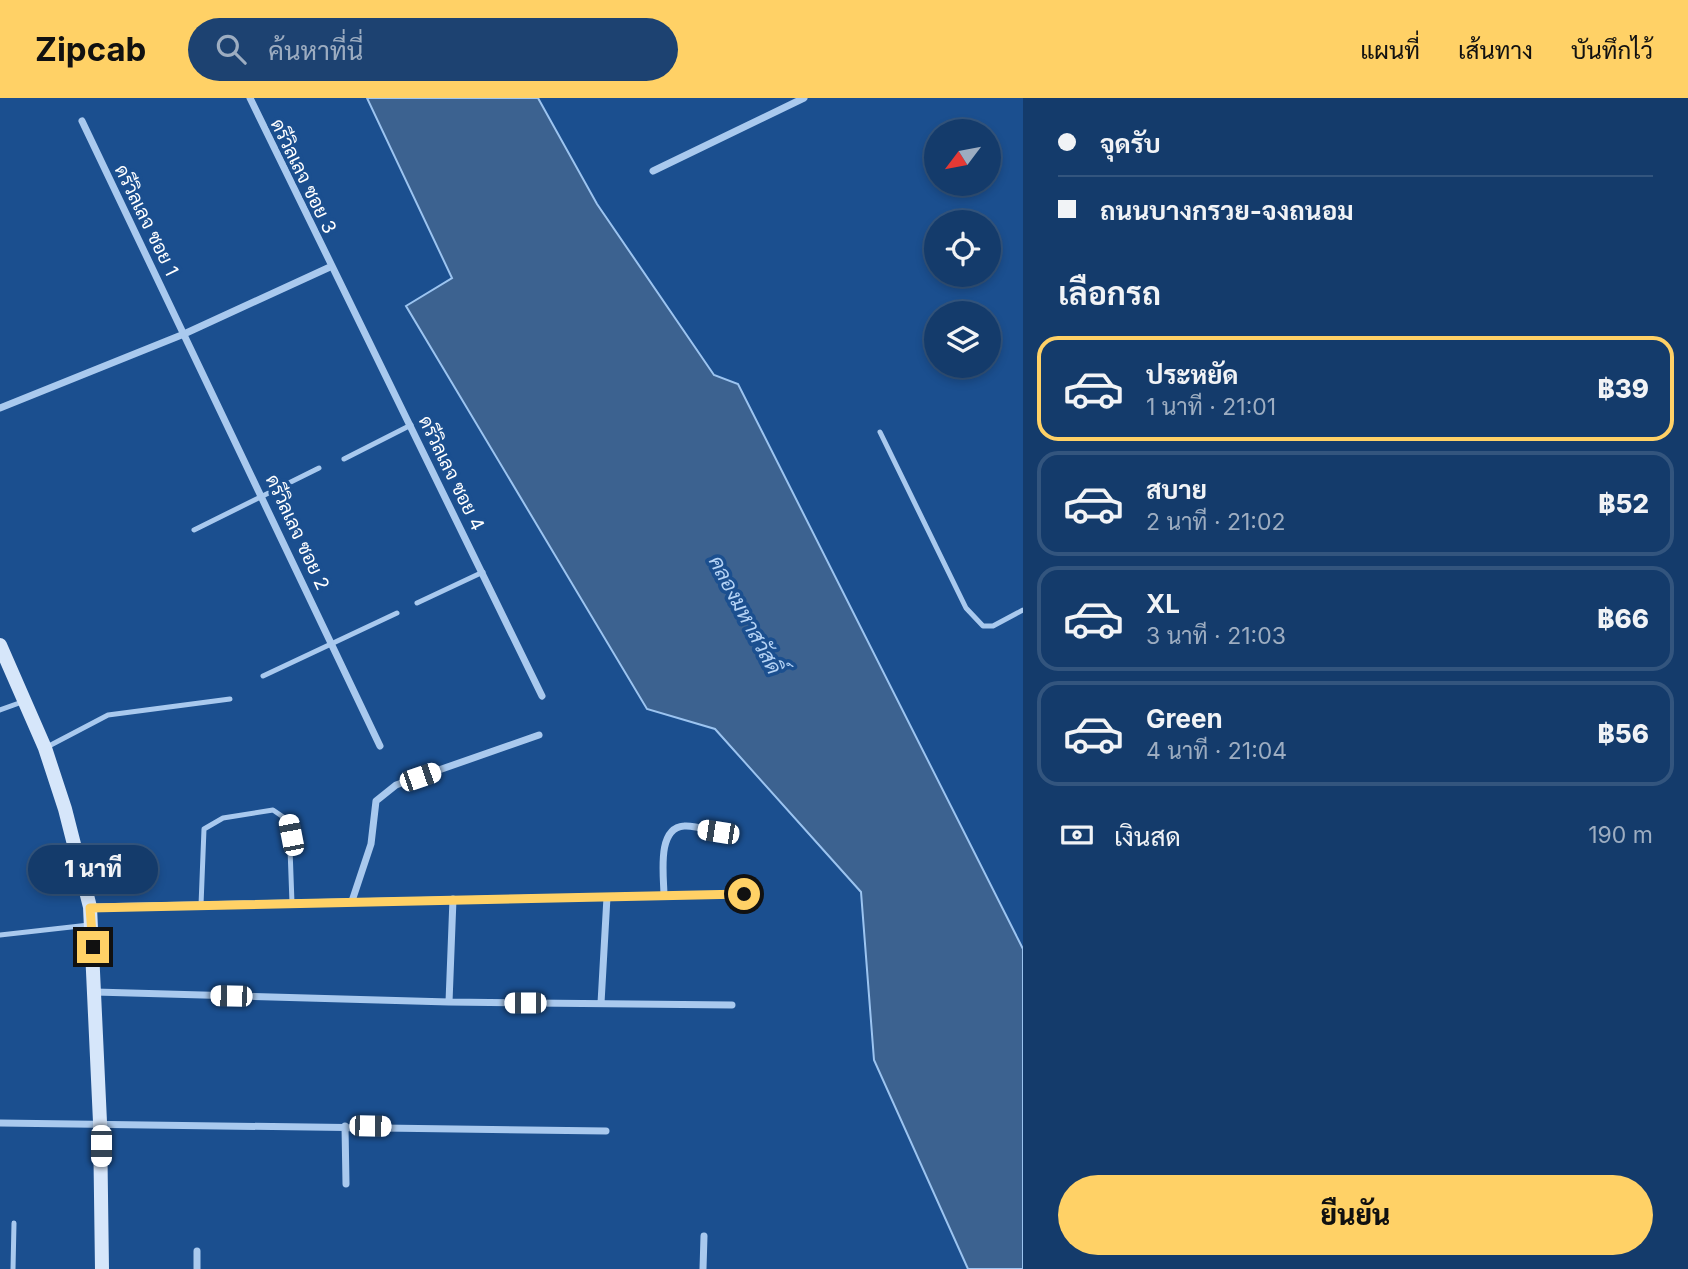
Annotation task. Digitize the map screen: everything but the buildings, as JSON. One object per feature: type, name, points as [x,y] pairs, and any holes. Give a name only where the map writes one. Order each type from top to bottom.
[{"type":"street","name":"ดรีวิลเลจ ซอย 3","points":[[250,98],[330,267]]},
{"type":"street","points":[[653,171],[804,98]]},
{"type":"street","name":"ดรีวิลเลจ ซอย 1","points":[[82,121],[184,334]]},
{"type":"street","points":[[0,408],[184,334],[330,267]]},
{"type":"street","name":"ดรีวิลเลจ ซอย 4","points":[[330,267],[411,425],[542,696]]},
{"type":"street","name":"ดรีวิลเลจ ซอย 2","points":[[184,334],[263,495],[380,746]]},
{"type":"street","points":[[0,645],[45,748],[65,809],[90,908],[100,1122],[102,1269]]},
{"type":"street","points":[[352,901],[371,844],[376,801],[383,793],[396,785],[538,735]]},
{"type":"street","points":[[664,896],[664,859],[667,838],[672,830],[683,826],[718,832]]},
{"type":"street","points":[[90,908],[744,894]]},
{"type":"street","points":[[601,1003],[607,897]]},
{"type":"street","points":[[449,1002],[453,900]]},
{"type":"street","points":[[95,992],[449,1002],[732,1005]]},
{"type":"street","points":[[0,1123],[100,1122],[606,1131]]},
{"type":"street","points":[[345,1126],[346,1184]]},
{"type":"street","points":[[703,1269],[704,1236]]},
{"type":"street","points":[[197,1251],[197,1269]]},
{"type":"lane","points":[[344,459],[411,425]]},
{"type":"lane","points":[[880,432],[966,608],[983,626],[993,626],[1023,610]]},
{"type":"lane","points":[[194,530],[320,468]]},
{"type":"lane","points":[[417,603],[483,572]]},
{"type":"lane","points":[[263,676],[397,613]]},
{"type":"lane","points":[[45,748],[108,715],[230,699]]},
{"type":"lane","points":[[0,710],[24,701]]},
{"type":"lane","points":[[201,905],[204,829],[223,818],[273,810],[282,813],[289,821],[292,903]]},
{"type":"lane","points":[[0,935],[92,925]]},
{"type":"lane","points":[[13,1269],[14,1223]]},
{"type":"water","name":"คลองมหาสวัสดิ์","points":[[367,98],[538,98],[597,204],[714,375],[738,384],[1023,949],[1023,1269],[968,1269],[874,1060],[861,892],[715,729],[647,709],[406,306],[452,278]]},
{"type":"route","points":[[93,947],[90,908],[744,894]]}]
